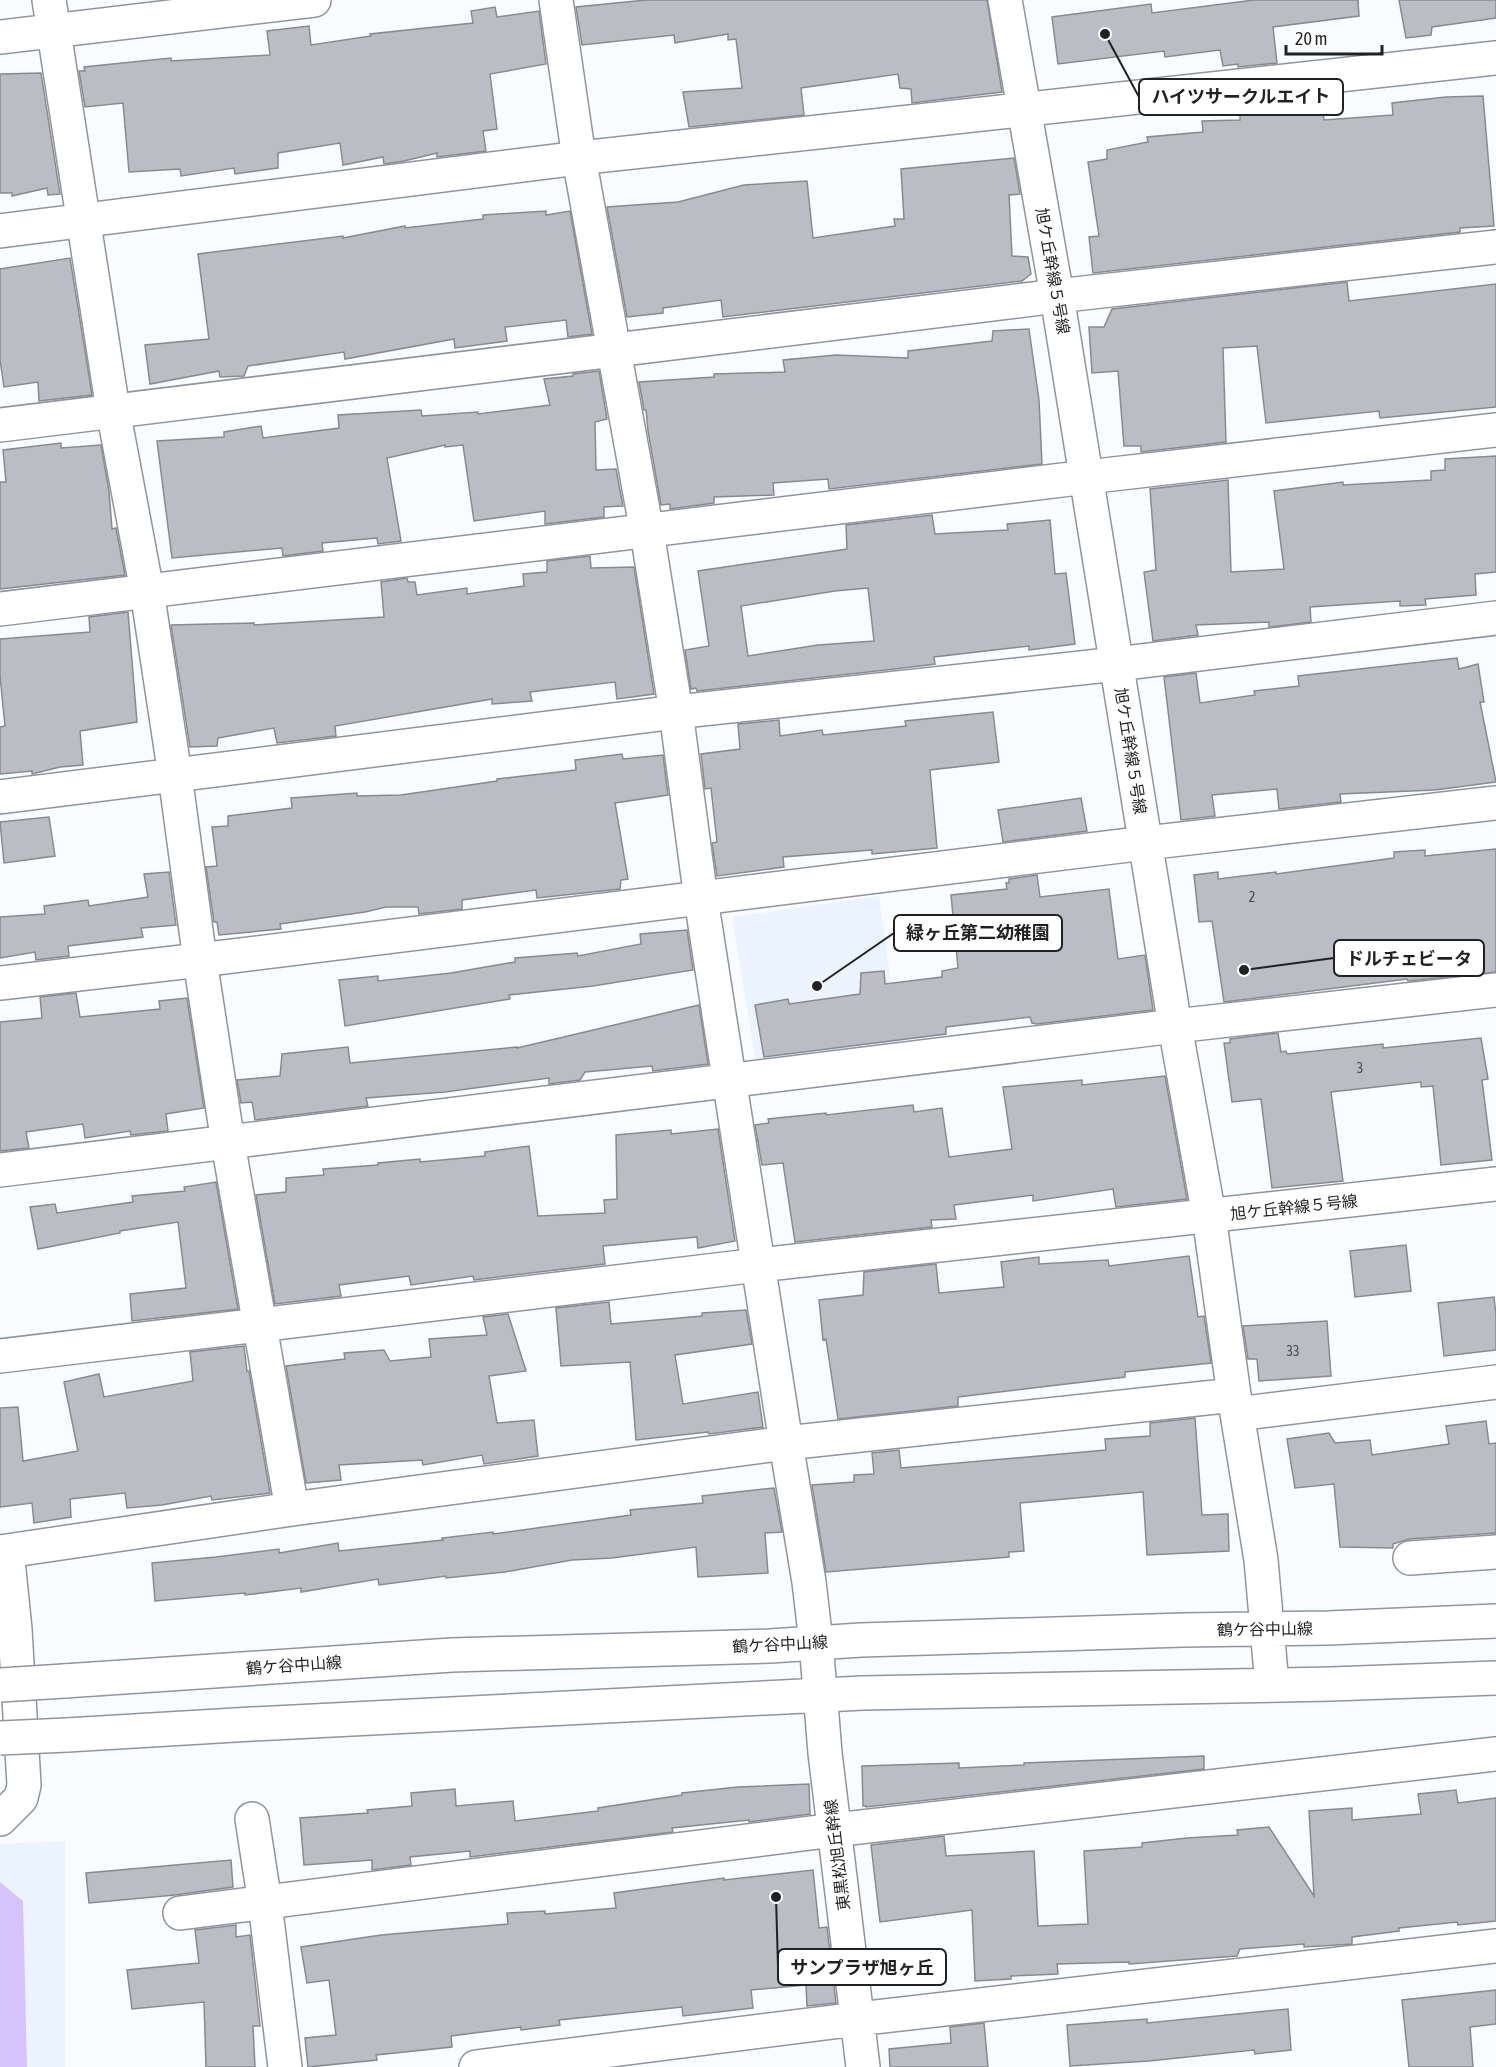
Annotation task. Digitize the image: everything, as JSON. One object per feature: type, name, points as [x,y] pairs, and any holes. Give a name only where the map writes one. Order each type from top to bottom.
[{"type":"street","points":[[0,37],[51,15],[314,0]]},
{"type":"street","name":"東黒松旭丘幹線","points":[[556,0],[579,158],[647,532],[676,712],[701,899],[809,1582],[834,1830],[862,2067]]},
{"type":"street","name":"旭ケ丘幹線５号線","points":[[1005,0],[1057,296],[1175,1026],[1209,1216],[1496,1184]]},
{"type":"street","points":[[51,15],[113,410],[147,591],[228,1143],[292,1509]]},
{"type":"street","points":[[0,231],[579,158],[1496,57]]},
{"type":"street","points":[[0,425],[1057,296],[1496,247]]},
{"type":"street","points":[[0,609],[1087,477],[1496,430]]},
{"type":"street","points":[[0,797],[676,712],[1117,664],[1496,618]]},
{"type":"street","points":[[0,983],[1496,802]]},
{"type":"street","points":[[0,1170],[1175,1026],[1496,990]]},
{"type":"street","points":[[0,1356],[758,1265],[1209,1216],[1261,1560],[1272,1685]]},
{"type":"street","points":[[0,1819],[21,1798],[24,1785],[7,1628],[4,1551],[292,1509],[786,1443],[1496,1382]]},
{"type":"street","points":[[1410,1558],[1496,1552]]},
{"type":"street","name":"鶴ケ谷中山線","points":[[0,1685],[452,1655],[1496,1621]]},
{"type":"street","points":[[0,1738],[820,1695],[1496,1678]]},
{"type":"street","points":[[180,1913],[834,1830],[1496,1754]]},
{"type":"street","points":[[252,1819],[265,1903],[285,2067]]},
{"type":"street","points":[[476,2067],[857,2019],[1496,1946]]},
{"type":"shaded area","points":[[879,896],[901,1054],[757,1070],[732,917]]},
{"type":"shaded area","points":[[65,1841],[65,2067],[0,2067],[0,1844]]},
{"type":"shaded area","points":[[0,1882],[23,1901],[27,2067],[0,2067]]},
{"type":"building","points":[[646,0],[987,0],[1002,92],[912,103],[911,89],[900,88],[898,74],[801,88],[804,115],[689,127],[683,92],[742,88],[736,39],[728,40],[728,34],[675,43],[674,35],[582,45],[576,7]]},
{"type":"building","points":[[1254,0],[1358,0],[1359,16],[1273,27],[1277,63],[1238,67],[1238,64],[1223,66],[1220,50],[1165,57],[1164,51],[1058,64],[1052,17],[1151,4],[1152,13]]},
{"type":"building","points":[[1399,0],[1496,0],[1496,18],[1432,27],[1431,35],[1406,38]]},
{"type":"building","points":[[495,7],[497,17],[539,11],[546,64],[490,74],[497,129],[483,131],[486,151],[437,157],[437,153],[384,164],[383,157],[343,165],[340,143],[278,153],[278,168],[235,174],[234,168],[181,176],[180,169],[129,172],[123,103],[85,107],[79,71],[85,71],[84,67],[171,58],[171,61],[270,55],[267,31],[309,26],[311,45],[371,36],[370,34],[473,23],[471,11]]},
{"type":"building","points":[[41,73],[60,194],[48,195],[47,188],[12,196],[12,193],[0,193],[0,74]]},
{"type":"building","points":[[1321,96],[1324,120],[1393,115],[1392,103],[1446,97],[1483,96],[1494,226],[1460,228],[1460,232],[1093,273],[1089,237],[1099,236],[1088,162],[1107,159],[1107,150],[1148,142],[1147,137],[1203,132],[1202,121],[1240,120],[1240,105]]},
{"type":"building","points":[[1014,158],[1020,194],[1009,195],[1012,256],[1028,257],[1031,274],[1022,281],[723,317],[721,300],[663,308],[663,313],[627,317],[607,207],[678,202],[744,185],[807,181],[813,238],[895,226],[894,219],[904,219],[901,169]]},
{"type":"building","points":[[546,211],[546,215],[570,211],[592,334],[568,337],[566,320],[505,327],[507,341],[455,348],[454,339],[345,359],[344,352],[248,366],[244,376],[220,377],[219,371],[150,384],[145,345],[209,339],[198,254],[343,236],[343,238],[405,226],[405,228],[483,219],[483,215]]},
{"type":"building","points":[[70,258],[92,395],[39,401],[38,382],[4,387],[0,360],[0,269]]},
{"type":"building","points":[[1347,282],[1349,301],[1496,284],[1496,407],[1380,418],[1379,411],[1266,423],[1257,346],[1223,348],[1226,442],[1141,452],[1141,446],[1124,446],[1118,371],[1092,373],[1089,327],[1104,327],[1112,309]]},
{"type":"building","points":[[1029,329],[1039,400],[1042,464],[829,489],[828,479],[773,483],[774,495],[714,497],[714,503],[670,509],[670,504],[661,505],[646,410],[644,410],[639,382],[714,377],[714,374],[785,372],[783,360],[836,355],[908,358],[908,351],[992,341],[993,331]]},
{"type":"building","points":[[599,371],[607,419],[595,422],[596,470],[616,469],[623,506],[604,507],[604,517],[545,524],[545,511],[474,521],[463,445],[445,447],[445,445],[387,458],[401,541],[378,544],[377,538],[322,543],[323,551],[283,556],[282,548],[172,558],[157,441],[224,437],[224,432],[261,426],[263,438],[339,428],[338,415],[421,410],[422,416],[478,412],[478,414],[550,405],[544,379]]},
{"type":"building","points":[[61,443],[61,448],[101,445],[109,491],[112,529],[116,528],[125,575],[0,589],[0,482],[6,482],[3,450]]},
{"type":"building","points":[[1496,456],[1496,572],[1475,574],[1476,595],[1425,599],[1426,605],[1400,606],[1400,601],[1310,607],[1311,622],[1269,627],[1269,622],[1196,625],[1198,635],[1153,641],[1144,572],[1156,570],[1150,489],[1228,480],[1231,572],[1284,569],[1274,491],[1343,482],[1343,485],[1431,480],[1431,471],[1445,470],[1445,459]]},
{"type":"building","points":[[932,515],[935,534],[1008,530],[1007,524],[1050,520],[1055,574],[1066,573],[1075,644],[1029,650],[1029,646],[934,657],[935,664],[895,669],[697,691],[696,688],[691,689],[685,650],[709,646],[698,571],[847,549],[846,525]],"holes":[[[868,588],[874,641],[818,645],[748,656],[741,606]]]},
{"type":"building","points":[[590,556],[591,568],[634,567],[654,694],[617,699],[615,682],[530,692],[532,701],[492,704],[492,699],[335,726],[336,736],[277,743],[274,728],[218,738],[217,746],[190,747],[171,625],[254,623],[254,625],[384,617],[381,582],[407,578],[408,582],[415,582],[417,595],[467,588],[467,594],[524,586],[523,574],[547,572],[547,561]]},
{"type":"building","points":[[128,612],[137,722],[80,731],[83,765],[60,767],[32,774],[32,771],[0,774],[0,727],[5,726],[0,676],[0,639],[90,632],[89,617]]},
{"type":"building","points":[[1457,658],[1459,669],[1478,664],[1484,702],[1480,702],[1496,782],[1435,790],[1340,794],[1341,802],[1279,809],[1277,789],[1212,795],[1215,816],[1181,820],[1164,677],[1196,673],[1200,703],[1255,695],[1254,691],[1299,686],[1298,676]]},
{"type":"building","points":[[993,712],[999,762],[930,770],[937,848],[872,854],[872,850],[783,857],[784,867],[717,876],[712,843],[717,842],[711,788],[705,789],[701,754],[740,749],[738,724],[779,720],[780,736],[822,730],[823,735],[906,726],[905,721]]},
{"type":"building","points":[[622,754],[623,759],[663,755],[668,795],[615,803],[628,879],[621,880],[620,889],[537,898],[536,890],[462,900],[462,909],[419,914],[418,907],[386,907],[280,924],[281,929],[219,935],[217,922],[214,922],[206,867],[217,866],[212,827],[228,826],[228,816],[292,808],[291,798],[357,793],[357,796],[401,795],[497,781],[497,779],[576,770],[575,760]]},
{"type":"building","points":[[1081,798],[1087,831],[1003,842],[998,810]]},
{"type":"building","points":[[49,817],[55,856],[4,863],[0,822]]},
{"type":"building","points":[[1496,849],[1496,972],[1408,981],[1407,979],[1224,1002],[1212,921],[1199,922],[1194,875],[1218,872],[1218,879],[1276,872],[1276,874],[1394,858],[1394,852],[1425,850],[1425,856]]},
{"type":"building","points":[[169,872],[176,925],[141,928],[143,937],[68,946],[69,956],[36,960],[35,952],[0,958],[0,917],[45,914],[44,906],[88,900],[89,906],[148,897],[144,874]]},
{"type":"building","points":[[1037,875],[1040,897],[1109,889],[1118,959],[1145,955],[1153,1010],[1037,1024],[1032,1023],[1030,1017],[946,1027],[946,1034],[764,1057],[755,1005],[788,999],[789,1004],[860,994],[861,973],[884,971],[885,984],[942,977],[942,971],[958,968],[951,895],[1007,889],[1006,883],[1009,883],[1009,879]]},
{"type":"building","points":[[687,930],[693,970],[593,986],[509,995],[510,999],[345,1026],[339,980],[378,976],[378,981],[451,973],[515,962],[515,958],[577,953],[578,956],[641,944],[640,934]]},
{"type":"building","points":[[76,993],[80,1017],[160,1009],[159,1001],[187,998],[204,1108],[166,1114],[168,1131],[131,1135],[130,1131],[85,1138],[83,1124],[26,1132],[29,1148],[0,1151],[0,1022],[42,1018],[40,997]]},
{"type":"building","points":[[699,1005],[708,1064],[653,1071],[652,1066],[585,1072],[580,1080],[549,1084],[549,1078],[445,1092],[366,1098],[368,1106],[255,1120],[252,1102],[241,1103],[237,1080],[280,1076],[282,1054],[348,1047],[350,1063],[517,1048]]},
{"type":"building","points":[[1278,1033],[1281,1052],[1286,1051],[1287,1054],[1383,1044],[1383,1048],[1481,1038],[1488,1079],[1482,1080],[1492,1160],[1441,1165],[1433,1086],[1421,1087],[1421,1082],[1331,1092],[1343,1181],[1272,1188],[1261,1099],[1232,1102],[1224,1043],[1230,1043],[1230,1039]]},
{"type":"building","points":[[1165,1076],[1187,1199],[1116,1207],[1113,1189],[1033,1201],[1033,1195],[954,1205],[956,1219],[931,1220],[932,1227],[795,1242],[783,1163],[762,1165],[755,1125],[769,1123],[768,1119],[913,1105],[914,1112],[942,1108],[949,1157],[1012,1149],[1003,1087],[1082,1080],[1082,1085]]},
{"type":"building","points":[[718,1129],[735,1241],[698,1248],[697,1237],[603,1246],[605,1264],[474,1280],[473,1276],[411,1285],[409,1276],[339,1285],[341,1296],[275,1304],[256,1195],[286,1192],[286,1178],[324,1175],[323,1169],[420,1159],[420,1162],[485,1156],[485,1152],[529,1146],[538,1216],[605,1213],[604,1200],[617,1199],[616,1135],[671,1130],[671,1134]]},
{"type":"building","points":[[216,1182],[238,1309],[132,1321],[130,1294],[186,1288],[178,1222],[120,1231],[120,1233],[38,1249],[30,1207],[55,1204],[57,1213],[133,1202],[132,1196],[185,1191],[184,1187]]},
{"type":"building","points":[[1406,1245],[1411,1291],[1355,1297],[1350,1251]]},
{"type":"building","points":[[1189,1256],[1198,1317],[1204,1316],[1211,1363],[1125,1372],[1125,1377],[958,1397],[958,1406],[838,1419],[826,1339],[823,1340],[819,1300],[863,1295],[864,1272],[936,1264],[939,1293],[1004,1287],[1001,1262],[1039,1257],[1039,1264],[1108,1260],[1109,1266]]},
{"type":"building","points":[[1494,1297],[1496,1350],[1444,1356],[1438,1303]]},
{"type":"building","points":[[609,1302],[611,1324],[746,1310],[752,1344],[675,1355],[683,1404],[758,1392],[763,1427],[636,1440],[630,1362],[561,1366],[556,1308]]},
{"type":"building","points":[[508,1314],[526,1371],[489,1376],[497,1423],[534,1420],[538,1456],[484,1464],[482,1455],[423,1465],[422,1460],[339,1465],[341,1480],[306,1483],[286,1366],[345,1359],[344,1353],[384,1350],[390,1361],[431,1357],[429,1339],[487,1335],[483,1317]]},
{"type":"building","points":[[1327,1321],[1331,1376],[1259,1381],[1257,1359],[1248,1359],[1243,1326]]},
{"type":"building","points":[[244,1346],[270,1493],[212,1500],[211,1496],[162,1505],[127,1508],[125,1493],[70,1499],[71,1517],[34,1523],[32,1503],[0,1507],[0,1408],[18,1407],[23,1461],[78,1451],[64,1382],[99,1374],[104,1397],[193,1381],[190,1352]]},
{"type":"building","points":[[1195,1418],[1202,1515],[1228,1514],[1229,1551],[1147,1555],[1143,1492],[1020,1503],[1024,1551],[1009,1552],[1009,1557],[826,1572],[812,1485],[854,1482],[854,1475],[874,1474],[872,1453],[899,1450],[901,1468],[1106,1450],[1105,1439],[1150,1436],[1150,1423]]},
{"type":"building","points":[[1486,1421],[1489,1444],[1496,1443],[1496,1533],[1409,1539],[1393,1544],[1393,1548],[1340,1547],[1334,1484],[1295,1488],[1287,1439],[1329,1433],[1335,1443],[1370,1440],[1372,1455],[1449,1444],[1446,1426]]},
{"type":"building","points":[[774,1488],[782,1532],[765,1533],[768,1573],[698,1577],[696,1547],[612,1558],[572,1560],[505,1572],[446,1578],[446,1576],[379,1585],[378,1579],[301,1592],[301,1588],[245,1595],[245,1593],[155,1601],[152,1563],[279,1549],[279,1553],[338,1543],[339,1551],[443,1540],[442,1538],[493,1532],[493,1534],[631,1515],[630,1510],[703,1503],[702,1496]]},
{"type":"building","points":[[1204,1756],[1204,1769],[863,1806],[862,1766],[959,1763],[959,1768],[1024,1765],[1024,1763]]},
{"type":"building","points":[[809,1784],[810,1814],[749,1822],[749,1820],[672,1828],[673,1832],[470,1857],[470,1851],[410,1857],[411,1865],[372,1870],[372,1860],[304,1865],[300,1818],[368,1813],[367,1810],[412,1806],[411,1793],[455,1789],[456,1806],[513,1801],[515,1821],[598,1811],[598,1808],[682,1795],[682,1793],[738,1787]]},
{"type":"building","points":[[1456,1790],[1458,1803],[1496,1798],[1496,1921],[1458,1925],[1457,1922],[1399,1928],[1399,1931],[1352,1937],[1352,1944],[1304,1947],[1304,1944],[1240,1949],[1237,1956],[1129,1964],[1129,1962],[1057,1964],[1058,1974],[1011,1976],[1011,1979],[975,1981],[972,1910],[880,1922],[871,1845],[944,1836],[946,1856],[1034,1851],[1038,1926],[1088,1924],[1084,1851],[1142,1847],[1142,1843],[1187,1838],[1238,1835],[1237,1830],[1269,1827],[1314,1896],[1309,1811],[1352,1808],[1352,1820],[1421,1814],[1418,1794]]},
{"type":"building","points":[[231,1860],[233,1887],[89,1903],[86,1873]]},
{"type":"building","points":[[813,1870],[819,1928],[827,1927],[836,2003],[807,2006],[806,1985],[751,1990],[753,2008],[683,2016],[682,2007],[559,2020],[560,2025],[521,2030],[521,2027],[451,2036],[452,2047],[376,2055],[377,2060],[308,2067],[305,2038],[336,2035],[329,1980],[307,1983],[301,1947],[381,1935],[508,1924],[507,1913],[545,1911],[545,1914],[616,1908],[614,1893],[724,1878],[724,1880]]},
{"type":"building","points":[[236,1925],[236,1937],[250,1935],[260,2026],[253,2026],[255,2067],[206,2067],[204,2002],[132,2009],[127,1970],[199,1963],[195,1930]]},
{"type":"building","points":[[1496,1990],[1496,2024],[1470,2027],[1473,2067],[1409,2067],[1402,2000]]},
{"type":"building","points":[[1288,2009],[1291,2050],[1255,2054],[1254,2050],[1149,2061],[1070,2066],[1067,2025],[1147,2019],[1147,2023]]},
{"type":"building","points":[[984,2023],[988,2067],[890,2067],[889,2049],[951,2043],[950,2027]]},
{"type":"place","name":"ハイツサークルエイト","points":[[1105,34]]},
{"type":"place","name":"ドルチェビータ","points":[[1244,970]]},
{"type":"place","name":"緑ヶ丘第二幼稚園","points":[[817,986]]},
{"type":"place","name":"サンプラザ旭ヶ丘","points":[[776,1897]]}]
